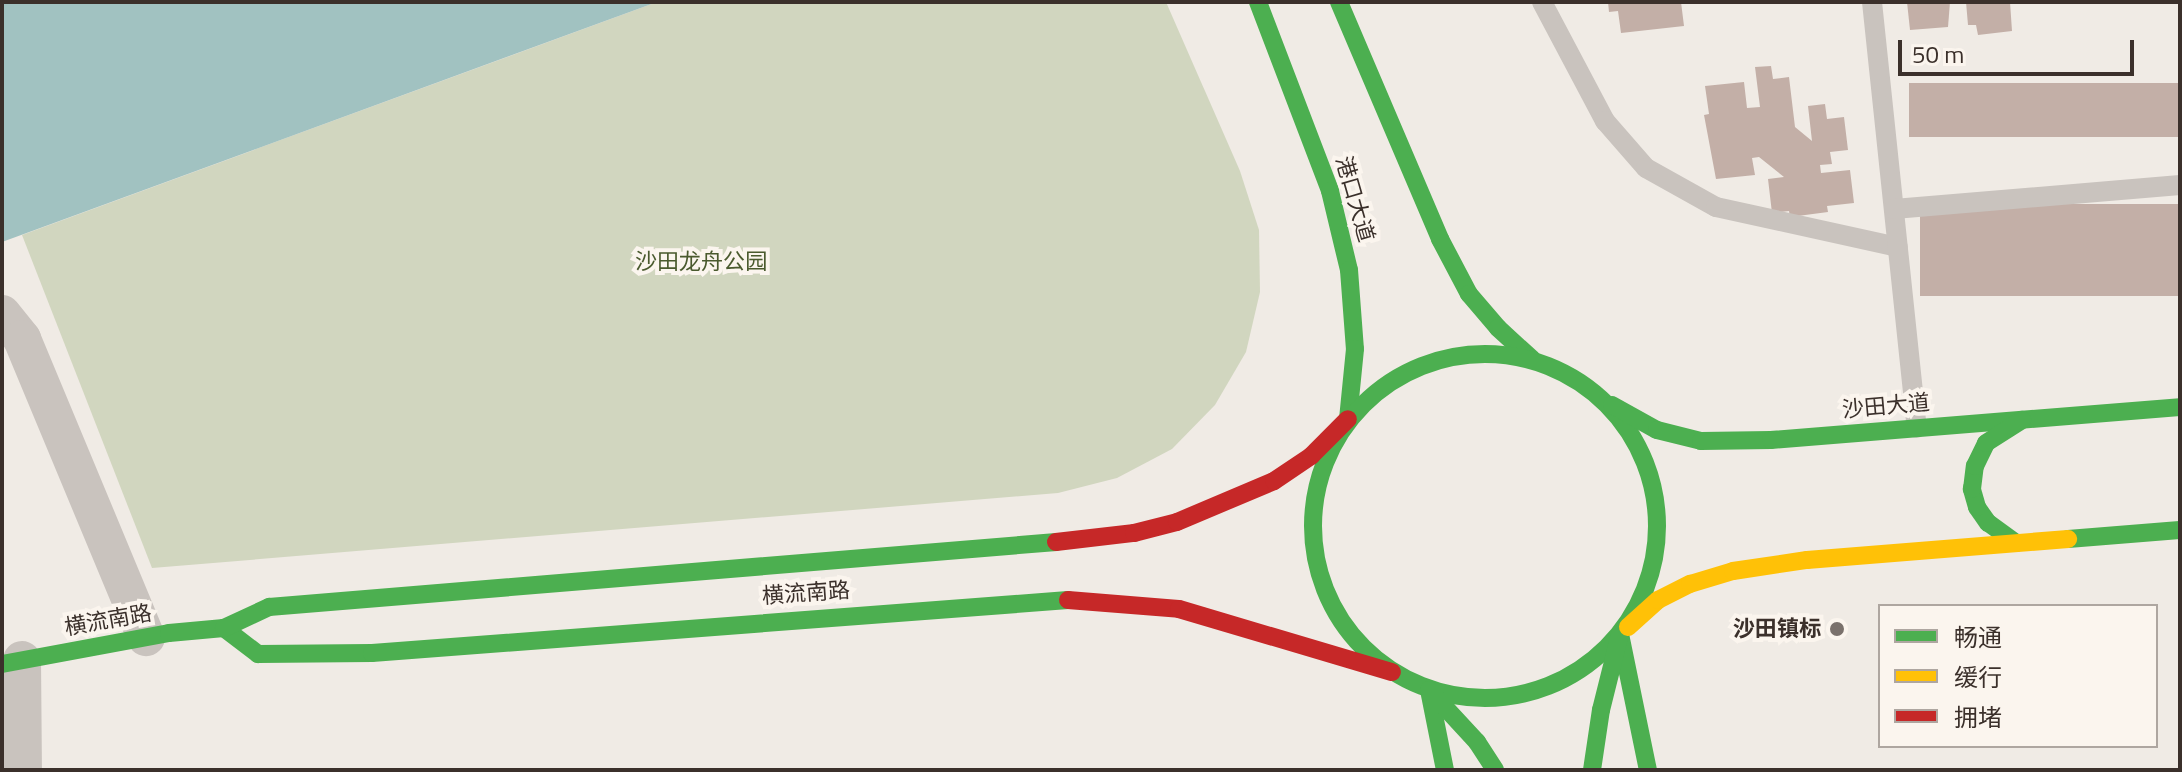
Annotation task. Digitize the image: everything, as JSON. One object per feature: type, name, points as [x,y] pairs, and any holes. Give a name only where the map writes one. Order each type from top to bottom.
[{"type":"main road","name":"港口大道","points":[[1258,2],[1330,191],[1349,270],[1355,349],[1348,419]]},
{"type":"main road","points":[[1339,2],[1440,239],[1469,294],[1498,328],[1532,359]]},
{"type":"main road","points":[[1592,770],[1601,710],[1620,634],[1642,598],[1655,557],[1657,514],[1649,472],[1631,434],[1604,401],[1570,375],[1532,359],[1491,352],[1450,356],[1411,369],[1376,390],[1348,419],[1327,455],[1315,494],[1312,535],[1319,576],[1336,613],[1360,646],[1392,672],[1429,690],[1470,699],[1526,694],[1553,686],[1590,664],[1620,634],[1658,600],[1733,571],[1807,560],[2180,530]]},
{"type":"main road","name":"沙田大道","points":[[1604,401],[1657,430],[1701,441],[1771,440],[2180,407]]},
{"type":"main road","name":"横流南路","points":[[12,662],[146,637],[224,628],[269,607],[1040,544],[1134,533],[1177,522],[1274,481],[1311,456],[1348,419]]},
{"type":"main road","points":[[2016,543],[1988,523],[1977,507],[1972,489],[1975,466],[1986,443],[2022,420]]},
{"type":"main road","name":"横流南路","points":[[224,628],[258,654],[372,653],[1062,600],[1144,603],[1179,609],[1392,672]]},
{"type":"main road","points":[[1620,634],[1648,770]]},
{"type":"main road","points":[[1429,690],[1445,770]]},
{"type":"main road","points":[[1429,690],[1477,742],[1495,770]]},
{"type":"street","points":[[2,314],[22,339],[146,637]]},
{"type":"street","points":[[12,662],[23,770]]},
{"type":"lane","points":[[1542,2],[1605,121],[1646,168],[1716,207],[1898,247]]},
{"type":"lane","points":[[1872,2],[1917,428]]},
{"type":"lane","points":[[1894,209],[2180,185]]},
{"type":"green space","name":"沙田龙舟公园","points":[[657,2],[1166,2],[1240,171],[1259,230],[1260,292],[1246,352],[1215,405],[1172,449],[1117,478],[1058,493],[152,568],[22,235]]},
{"type":"water","points":[[2,2],[657,2],[2,242]]},
{"type":"building","points":[[1608,2],[1681,2],[1684,26],[1621,33],[1618,11],[1609,12]]},
{"type":"building","points":[[1907,2],[1950,2],[1948,27],[1910,30]]},
{"type":"building","points":[[1966,2],[2010,2],[2012,31],[1978,35],[1976,25],[1968,25]]},
{"type":"building","points":[[1771,66],[1773,79],[1789,77],[1795,127],[1812,141],[1808,106],[1825,104],[1827,119],[1844,117],[1848,150],[1830,152],[1832,164],[1820,165],[1821,173],[1850,170],[1854,203],[1827,206],[1828,212],[1790,217],[1789,211],[1772,213],[1768,179],[1784,177],[1759,157],[1752,158],[1755,175],[1716,179],[1704,115],[1709,114],[1705,86],[1744,82],[1747,108],[1760,107],[1755,67]]},
{"type":"building","points":[[1909,83],[2180,83],[2180,137],[1909,137]]},
{"type":"building","points":[[1920,204],[2180,204],[2180,296],[1920,296]]},
{"type":"traffic: fast","points":[[1258,2],[1330,191],[1349,270],[1355,349],[1348,419]]},
{"type":"traffic: fast","points":[[1339,2],[1440,239],[1469,294],[1498,328],[1532,359]]},
{"type":"traffic: fast","points":[[1468,354],[1502,354],[1535,361],[1566,374],[1607,404],[1628,430],[1644,460],[1654,492],[1657,526],[1654,560],[1644,592],[1628,622],[1607,648],[1566,678],[1535,691],[1502,698],[1468,698],[1435,691],[1404,678],[1376,659],[1352,635],[1333,607],[1320,576],[1313,543],[1313,509],[1320,476],[1333,445],[1352,417],[1376,393],[1404,374],[1435,361],[1468,354]]},
{"type":"traffic: fast","points":[[1612,405],[1657,430],[1701,441],[1771,440],[2180,407]]},
{"type":"traffic: fast","points":[[2016,543],[1988,523],[1977,507],[1972,489],[1975,466],[1986,443],[2022,420]]},
{"type":"traffic: fast","points":[[2068,539],[2180,530]]},
{"type":"traffic: fast","points":[[2,664],[169,633],[224,628],[269,607],[1056,542]]},
{"type":"traffic: fast","points":[[224,628],[258,654],[372,653],[1068,600]]},
{"type":"traffic: fast","points":[[1620,634],[1648,770]]},
{"type":"traffic: fast","points":[[1592,770],[1601,710],[1620,634]]},
{"type":"traffic: fast","points":[[1429,690],[1445,770]]},
{"type":"traffic: fast","points":[[1429,690],[1477,742],[1495,770]]},
{"type":"traffic: slow","points":[[1628,627],[1658,600],[1690,584],[1733,571],[1807,560],[2068,539]]},
{"type":"traffic: jam","points":[[1056,542],[1134,533],[1177,522],[1274,481],[1311,456],[1348,419]]},
{"type":"traffic: jam","points":[[1068,600],[1179,609],[1392,672]]},
{"type":"place","name":"沙田镇标","points":[[1837,629]]}]
